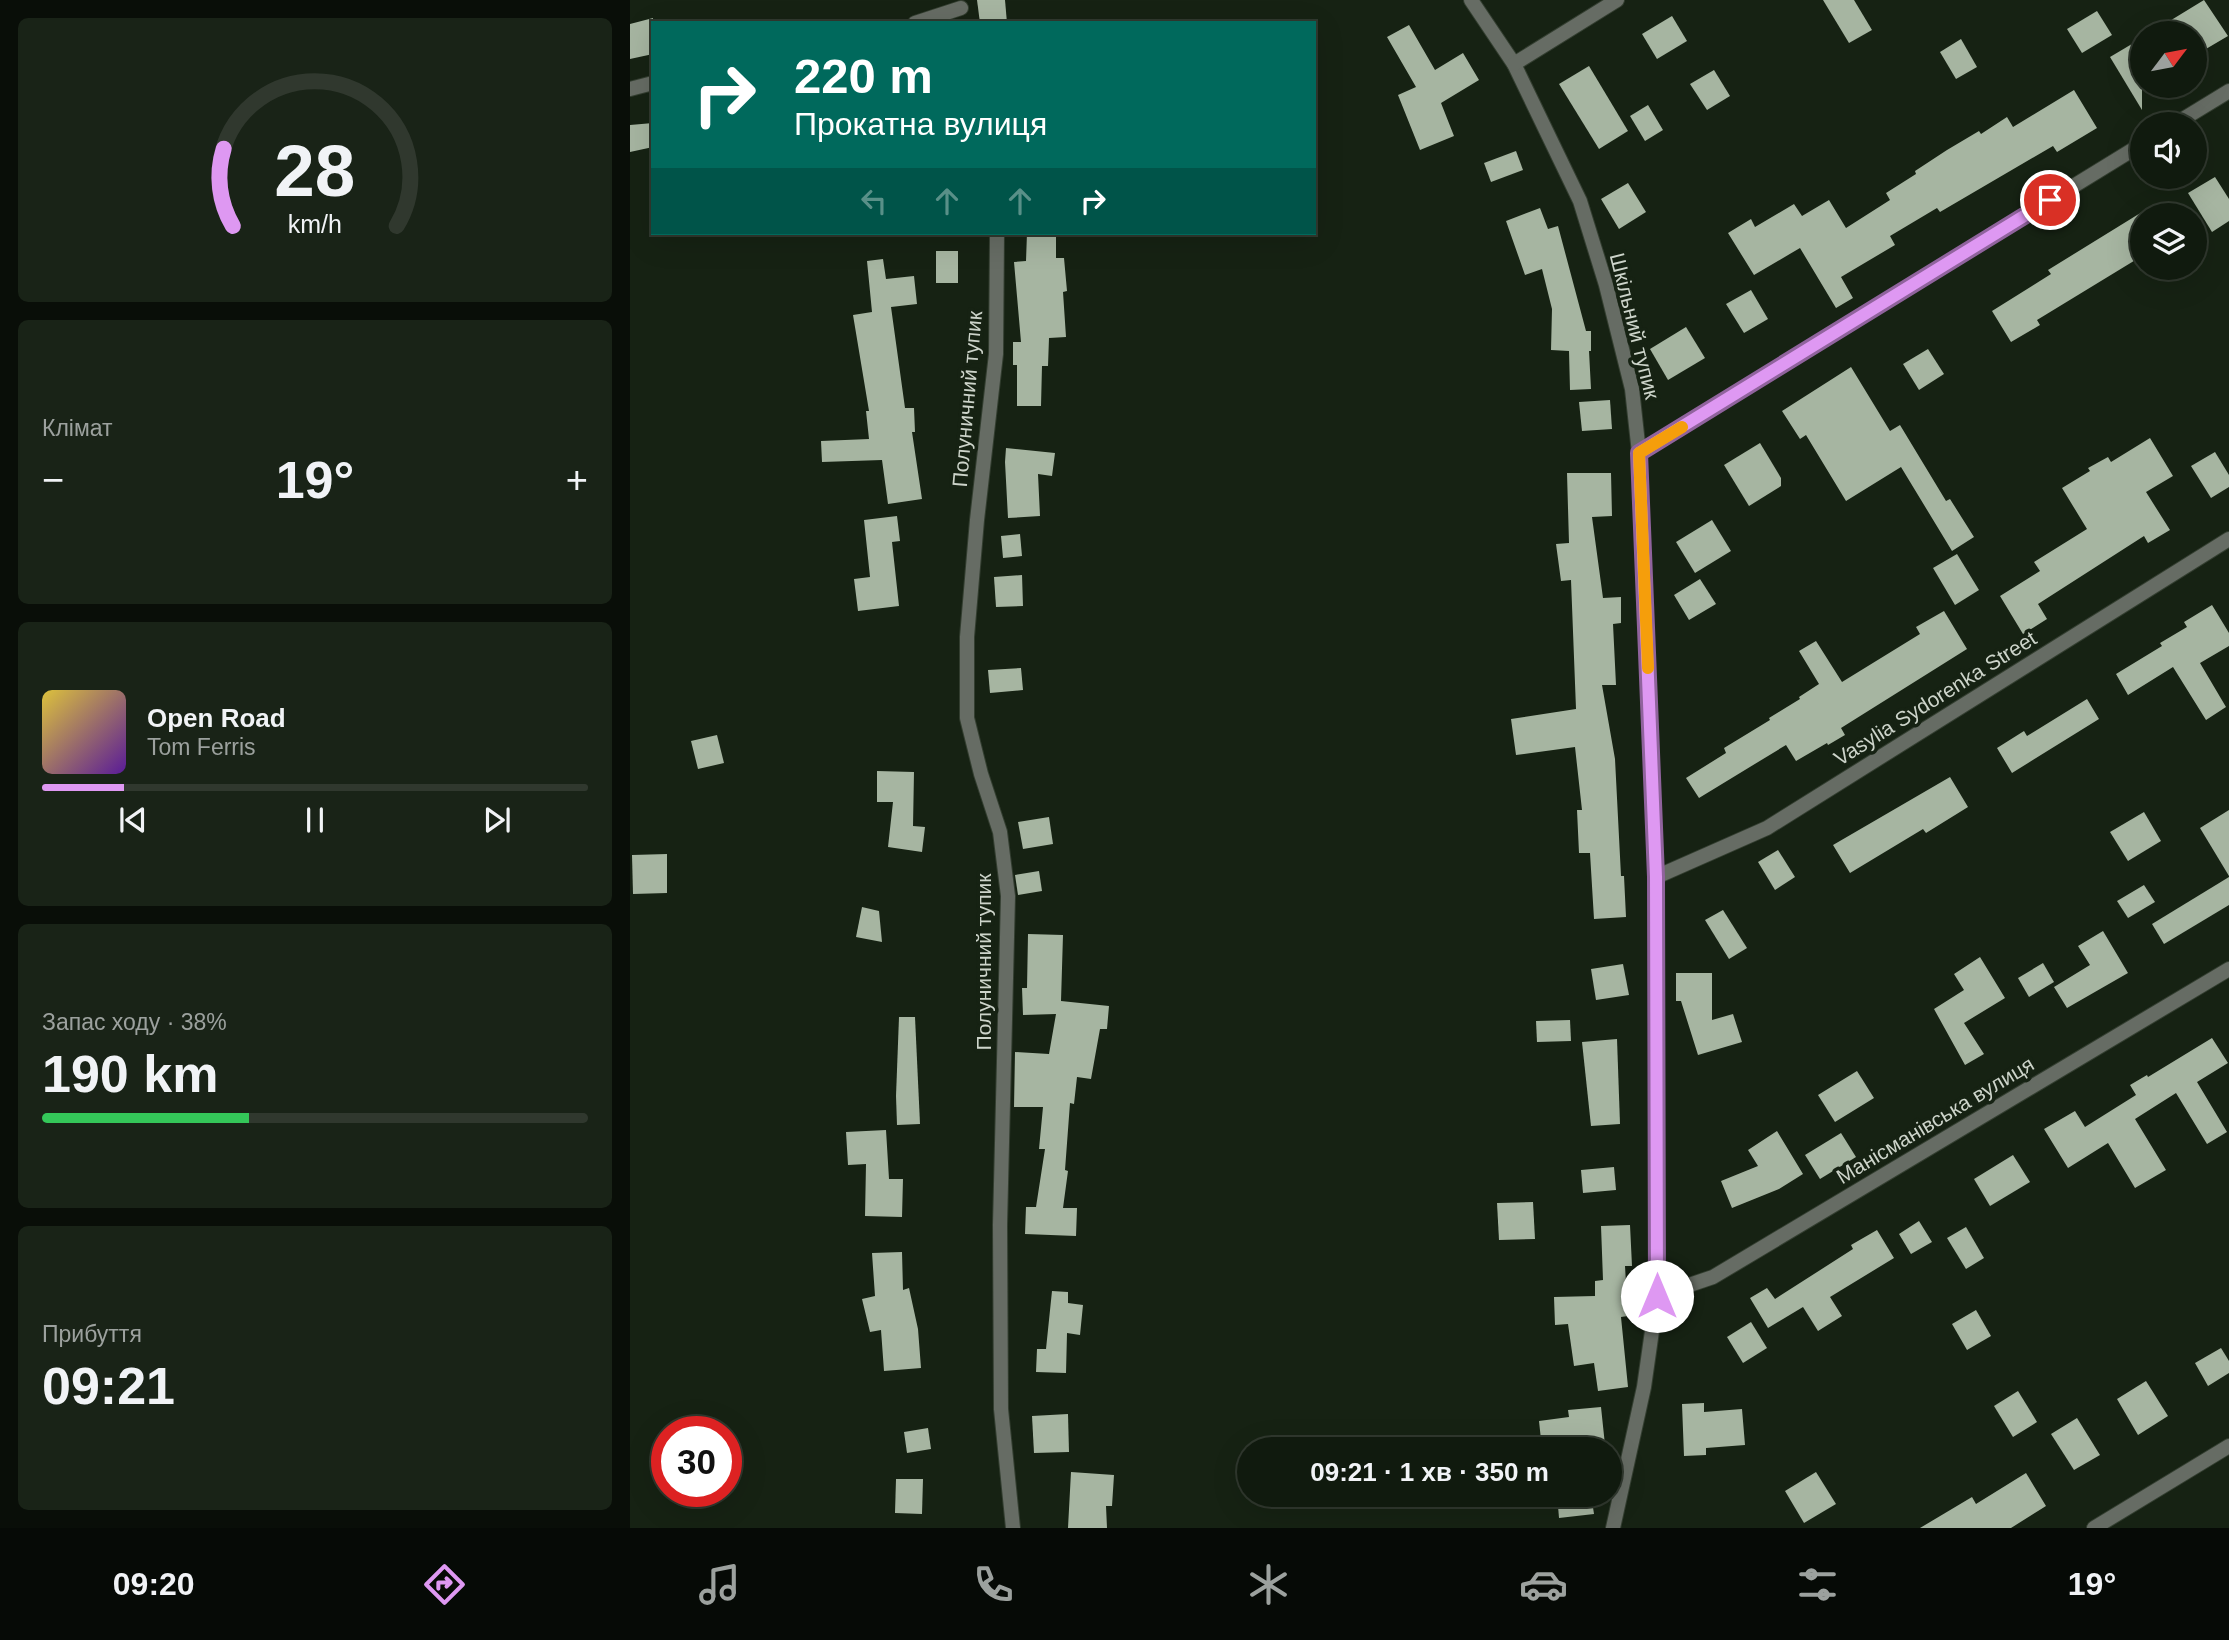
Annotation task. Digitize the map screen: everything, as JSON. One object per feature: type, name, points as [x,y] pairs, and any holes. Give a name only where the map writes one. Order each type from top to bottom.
[{"type":"street","name":"Шкільний тупик","points":[[1471,0],[1514,64],[1580,201],[1606,285],[1632,389],[1639,453],[1656,877],[1657,1296],[1644,1387],[1612,1528]]},
{"type":"street","points":[[1514,64],[1616,0]]},
{"type":"street","points":[[922,21],[962,10]]},
{"type":"street","points":[[630,89],[651,84]]},
{"type":"street","points":[[2195,112],[2229,91]]},
{"type":"street","points":[[1639,453],[2130,151]]},
{"type":"street","name":"Полуничний тупик","points":[[997,235],[996,355],[967,637],[967,718],[981,774],[1000,832],[1008,896],[1000,1212],[1000,1409],[1013,1528]]},
{"type":"street","name":"Vasylia Sydorenka Street","points":[[1656,877],[1767,828],[2229,539]]},
{"type":"street","name":"Манісманівська вулиця","points":[[1657,1296],[1713,1277],[2229,969]]},
{"type":"street","points":[[2094,1528],[2229,1446]]},
{"type":"building","points":[[977,0],[1005,0],[1007,21],[980,21]]},
{"type":"building","points":[[1823,0],[1854,0],[1872,30],[1849,43]]},
{"type":"building","points":[[2204,0],[2228,36],[2207,48],[2207,21],[2170,21]]},
{"type":"building","points":[[2097,11],[2112,35],[2082,53],[2067,29]]},
{"type":"building","points":[[1672,16],[1687,41],[1657,59],[1642,34]]},
{"type":"building","points":[[653,18],[651,54],[630,59],[630,24]]},
{"type":"building","points":[[1409,25],[1435,70],[1463,53],[1479,80],[1441,103],[1454,136],[1420,150],[1398,95],[1416,87],[1387,37]]},
{"type":"building","points":[[1961,39],[1977,67],[1956,79],[1940,52]]},
{"type":"building","points":[[2130,45],[2130,90],[2110,57]]},
{"type":"building","points":[[1589,66],[1628,131],[1599,149],[1559,84]]},
{"type":"building","points":[[1714,70],[1730,96],[1707,110],[1690,84]]},
{"type":"building","points":[[2074,90],[2097,128],[2057,152],[2053,146],[1940,212],[1937,208],[1890,236],[1895,245],[1841,277],[1853,298],[1836,308],[1800,248],[1754,275],[1728,233],[1751,219],[1755,227],[1794,204],[1802,216],[1829,200],[1846,228],[1890,200],[1886,193],[1947,150],[1979,131],[1981,134],[2007,117],[2013,127]]},
{"type":"building","points":[[2135,98],[2142,98],[2142,110]]},
{"type":"building","points":[[1648,105],[1663,130],[1645,141],[1630,116]]},
{"type":"building","points":[[651,123],[651,147],[630,152],[630,125]]},
{"type":"building","points":[[1516,151],[1523,170],[1491,182],[1484,163]]},
{"type":"building","points":[[2215,177],[2229,199],[2229,221],[2212,232],[2207,224],[2207,203],[2194,203],[2188,193],[2195,189],[2207,189],[2207,182]]},
{"type":"building","points":[[1628,183],[1646,212],[1619,229],[1601,199]]},
{"type":"building","points":[[1540,208],[1548,229],[1558,226],[1586,331],[1591,331],[1591,389],[1570,390],[1569,351],[1551,350],[1552,309],[1542,269],[1525,275],[1506,221]]},
{"type":"building","points":[[2130,219],[2130,263],[2037,320],[2040,325],[2011,342],[1992,311],[2051,274],[2048,270]]},
{"type":"building","points":[[1027,235],[1056,235],[1056,258],[1064,258],[1067,291],[1063,292],[1066,337],[1049,338],[1048,366],[1042,366],[1041,406],[1017,406],[1017,365],[1013,365],[1013,342],[1021,342],[1014,262],[1026,261]]},
{"type":"building","points":[[936,251],[958,251],[958,283],[936,283]]},
{"type":"building","points":[[883,259],[886,279],[914,276],[917,304],[891,307],[905,408],[914,408],[915,432],[912,432],[922,499],[888,504],[882,460],[822,462],[821,441],[869,439],[866,411],[869,411],[853,315],[872,312],[867,261]]},
{"type":"building","points":[[1751,290],[1768,319],[1744,333],[1726,304]]},
{"type":"building","points":[[1686,327],[1705,358],[1668,380],[1650,349]]},
{"type":"building","points":[[1928,349],[1944,374],[1919,390],[1903,364]]},
{"type":"building","points":[[1851,367],[1890,431],[1900,425],[1946,501],[1950,499],[1974,537],[1952,551],[1901,467],[1846,501],[1806,435],[1800,439],[1782,411]]},
{"type":"building","points":[[1610,400],[1612,429],[1582,431],[1579,402]]},
{"type":"building","points":[[2150,438],[2173,476],[2146,492],[2170,530],[2148,543],[2144,536],[2038,604],[2047,619],[2023,634],[2000,596],[2040,571],[2034,562],[2087,529],[2062,488],[2090,471],[2088,468],[2108,457],[2111,462]]},
{"type":"building","points":[[1760,443],[1781,478],[1781,486],[1749,506],[1724,465]]},
{"type":"building","points":[[1006,448],[1055,453],[1052,476],[1038,474],[1040,516],[1008,518]]},
{"type":"building","points":[[2215,452],[2229,475],[2229,487],[2211,498],[2191,466]]},
{"type":"building","points":[[1567,473],[1611,473],[1612,516],[1592,517],[1603,598],[1621,597],[1621,623],[1613,624],[1616,685],[1602,685],[1615,759],[1621,876],[1624,876],[1626,917],[1594,919],[1590,853],[1579,853],[1577,810],[1582,810],[1575,747],[1516,755],[1511,719],[1576,709],[1571,580],[1561,581],[1556,544],[1569,543]]},
{"type":"building","points":[[897,516],[900,541],[892,542],[899,606],[858,611],[854,579],[870,577],[864,520]]},
{"type":"building","points":[[1712,520],[1731,551],[1695,573],[1676,542]]},
{"type":"building","points":[[1020,534],[1022,556],[1003,558],[1001,536]]},
{"type":"building","points":[[1957,554],[1979,590],[1955,605],[1933,568]]},
{"type":"building","points":[[1022,575],[1023,606],[996,607],[994,577]]},
{"type":"building","points":[[1700,579],[1716,604],[1689,620],[1674,595]]},
{"type":"building","points":[[2212,605],[2229,633],[2229,646],[2200,663],[2226,707],[2206,720],[2173,667],[2128,695],[2116,674],[2162,646],[2160,643],[2187,627],[2184,622]]},
{"type":"building","points":[[1944,611],[1967,649],[1841,728],[1845,735],[1828,745],[1827,743],[1796,761],[1786,745],[1699,798],[1686,778],[1726,753],[1724,748],[1770,720],[1769,718],[1819,684],[1799,651],[1816,641],[1842,682],[1920,634],[1916,627]]},
{"type":"building","points":[[1021,668],[1023,690],[990,693],[988,670]]},
{"type":"building","points":[[2087,699],[2099,719],[2012,773],[1997,748],[2024,731],[2027,736]]},
{"type":"building","points":[[717,735],[724,763],[698,769],[691,741]]},
{"type":"building","points":[[877,771],[914,772],[913,826],[925,827],[922,852],[888,847],[893,802],[877,802]]},
{"type":"building","points":[[1950,777],[1968,807],[1926,833],[1923,829],[1850,873],[1833,845]]},
{"type":"building","points":[[2229,810],[2229,876],[2200,828]]},
{"type":"building","points":[[2144,812],[2161,841],[2128,861],[2110,832]]},
{"type":"building","points":[[1049,817],[1053,844],[1023,849],[1018,822]]},
{"type":"building","points":[[1778,850],[1795,877],[1775,890],[1758,862]]},
{"type":"building","points":[[667,854],[667,893],[633,894],[632,855]]},
{"type":"building","points":[[1039,871],[1042,891],[1018,895],[1015,875]]},
{"type":"building","points":[[2229,877],[2229,905],[2164,944],[2152,924]]},
{"type":"building","points":[[2144,885],[2155,902],[2128,918],[2117,901]]},
{"type":"building","points":[[862,907],[879,911],[882,942],[856,937]]},
{"type":"building","points":[[1723,910],[1747,948],[1729,959],[1705,920]]},
{"type":"building","points":[[2103,931],[2128,973],[2067,1008],[2054,987],[2090,965],[2078,946]]},
{"type":"building","points":[[1028,934],[1063,935],[1061,1001],[1109,1006],[1107,1029],[1100,1029],[1091,1079],[1077,1077],[1074,1104],[1070,1103],[1065,1170],[1068,1171],[1063,1208],[1077,1208],[1076,1236],[1025,1234],[1026,1207],[1036,1207],[1045,1149],[1039,1149],[1043,1107],[1014,1107],[1015,1052],[1049,1054],[1056,1014],[1023,1015],[1022,988],[1027,988]]},
{"type":"building","points":[[1980,957],[2005,998],[1964,1023],[1984,1054],[1965,1065],[1934,1009],[1964,990],[1954,974]]},
{"type":"building","points":[[2043,963],[2054,982],[2029,997],[2018,978]]},
{"type":"building","points":[[1623,964],[1629,995],[1596,1000],[1591,969]]},
{"type":"building","points":[[1676,973],[1712,973],[1712,1020],[1733,1014],[1742,1042],[1698,1055],[1681,1001],[1676,1001]]},
{"type":"building","points":[[899,1017],[915,1017],[920,1124],[897,1125]]},
{"type":"building","points":[[1570,1020],[1571,1041],[1537,1042],[1536,1021]]},
{"type":"building","points":[[2212,1038],[2228,1063],[2197,1082],[2227,1132],[2207,1144],[2176,1093],[2135,1119],[2166,1170],[2135,1188],[2108,1143],[2068,1168],[2044,1129],[2075,1111],[2085,1127],[2136,1095],[2130,1085]]},
{"type":"building","points":[[1617,1039],[1620,1124],[1591,1126],[1582,1042]]},
{"type":"building","points":[[1857,1071],[1874,1098],[1835,1122],[1818,1095]]},
{"type":"building","points":[[886,1130],[889,1179],[903,1179],[902,1217],[865,1216],[866,1164],[848,1165],[846,1132]]},
{"type":"building","points":[[1777,1131],[1803,1174],[1779,1189],[1732,1208],[1721,1181],[1758,1166],[1748,1150]]},
{"type":"building","points":[[1841,1133],[1856,1157],[1820,1179],[1805,1155]]},
{"type":"building","points":[[2013,1155],[2030,1182],[1990,1206],[1974,1179]]},
{"type":"building","points":[[1614,1167],[1616,1190],[1583,1193],[1581,1170]]},
{"type":"building","points":[[1533,1202],[1535,1239],[1499,1240],[1497,1203]]},
{"type":"building","points":[[1919,1221],[1932,1242],[1911,1254],[1899,1234]]},
{"type":"building","points":[[1630,1225],[1632,1266],[1625,1266],[1628,1316],[1621,1317],[1628,1387],[1598,1391],[1594,1363],[1574,1366],[1568,1324],[1555,1325],[1554,1297],[1595,1296],[1595,1281],[1603,1280],[1601,1226]]},
{"type":"building","points":[[1966,1227],[1984,1258],[1966,1269],[1947,1238]]},
{"type":"building","points":[[1877,1230],[1894,1258],[1830,1297],[1842,1316],[1818,1331],[1803,1307],[1768,1328],[1750,1298],[1767,1288],[1775,1299],[1853,1249],[1851,1245]]},
{"type":"building","points":[[902,1252],[903,1290],[909,1288],[918,1329],[921,1368],[884,1371],[881,1330],[870,1332],[862,1299],[875,1296],[872,1253]]},
{"type":"building","points":[[1052,1291],[1068,1292],[1068,1303],[1083,1305],[1080,1335],[1067,1333],[1066,1373],[1036,1372],[1037,1349],[1046,1349]]},
{"type":"building","points":[[1976,1310],[1991,1336],[1967,1350],[1952,1324]]},
{"type":"building","points":[[1751,1322],[1767,1348],[1743,1363],[1727,1337]]},
{"type":"building","points":[[2221,1348],[2229,1361],[2229,1373],[2208,1386],[2195,1363]]},
{"type":"building","points":[[2146,1381],[2168,1416],[2138,1435],[2117,1399]]},
{"type":"building","points":[[2018,1391],[2037,1422],[2013,1437],[1994,1406]]},
{"type":"building","points":[[1704,1403],[1704,1412],[1742,1409],[1745,1445],[1706,1448],[1706,1455],[1684,1456],[1682,1404]]},
{"type":"building","points":[[1601,1407],[1604,1437],[1541,1437],[1539,1421],[1569,1417],[1568,1410]]},
{"type":"building","points":[[1068,1414],[1069,1452],[1034,1453],[1032,1416]]},
{"type":"building","points":[[2077,1418],[2100,1455],[2074,1470],[2051,1434]]},
{"type":"building","points":[[928,1428],[931,1449],[907,1453],[904,1432]]},
{"type":"building","points":[[1071,1472],[1114,1475],[1112,1506],[1106,1506],[1107,1528],[1068,1528]]},
{"type":"building","points":[[1816,1472],[1836,1504],[1804,1523],[1785,1491]]},
{"type":"building","points":[[2026,1473],[2046,1506],[2011,1528],[1920,1528],[1972,1497],[1976,1504]]},
{"type":"building","points":[[896,1479],[923,1479],[922,1514],[895,1513]]},
{"type":"building","points":[[1558,1507],[1593,1507],[1594,1514],[1559,1518]]},
{"type":"slow traffic","points":[[1648,668],[1639,453],[1682,427]]},
{"type":"route","points":[[1657,1296],[1656,877],[1639,453],[2050,200]]}]
